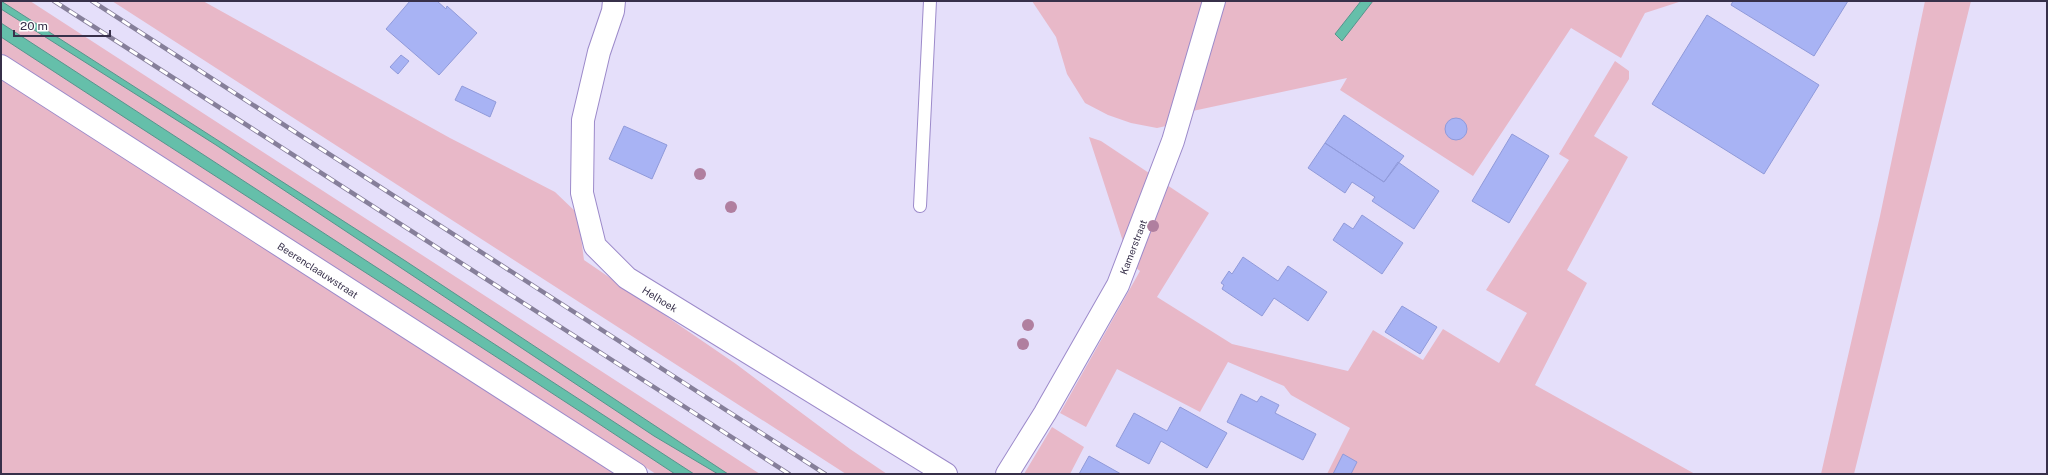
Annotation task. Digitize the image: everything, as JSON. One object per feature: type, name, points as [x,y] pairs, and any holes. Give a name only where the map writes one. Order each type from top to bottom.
[{"type":"street","name":"Helhoek","points":[[614,1],[613,11],[599,52],[583,120],[582,194],[595,246],[628,278],[946,474]]},
{"type":"street","name":"Kamerstraat","points":[[1007,474],[1045,413],[1118,285],[1173,141],[1214,1]]},
{"type":"street","name":"Beerenclaauwstraat","points":[[1,66],[636,474]]},
{"type":"lane","points":[[920,206],[930,1]]},
{"type":"shaded area","points":[[1,1],[30,1],[760,474],[656,474],[1,53]]},
{"type":"shaded area","points":[[1,1],[404,260],[728,474],[718,474],[654,436],[216,145],[1,9]]},
{"type":"shaded area","points":[[112,1],[203,1],[450,138],[555,192],[578,214],[584,260],[736,364],[850,449],[887,474],[846,474]]},
{"type":"shaded area","points":[[1032,1],[1682,1],[1645,13],[1621,58],[1571,28],[1473,176],[1340,90],[1347,78],[1188,112],[1189,121],[1157,128],[1131,123],[1108,115],[1085,103],[1067,74],[1056,37]]},
{"type":"shaded area","points":[[1361,1],[1373,1],[1342,41],[1335,34]]},
{"type":"shaded area","points":[[1925,1],[1971,1],[1854,474],[1821,474],[1880,216]]},
{"type":"shaded area","points":[[1,23],[694,474],[675,474],[85,92],[1,37]]},
{"type":"shaded area","points":[[1615,61],[1629,71],[1629,79],[1594,136],[1628,157],[1567,270],[1587,283],[1535,385],[1695,474],[1327,474],[1350,428],[1291,395],[1284,386],[1228,362],[1200,412],[1117,369],[1086,427],[1060,413],[1140,271],[1130,263],[1089,137],[1101,141],[1209,213],[1157,297],[1232,344],[1348,371],[1373,330],[1423,360],[1443,329],[1499,363],[1527,313],[1486,290],[1569,160],[1559,154]]},
{"type":"shaded area","points":[[1,77],[618,474],[1,474]]},
{"type":"shaded area","points":[[1052,427],[1084,447],[1070,474],[1024,474]]},
{"type":"building","points":[[410,1],[437,1],[446,9],[447,6],[477,33],[439,75],[386,29]]},
{"type":"building","points":[[1733,1],[1848,1],[1814,56],[1731,5]]},
{"type":"building","points":[[1707,15],[1819,85],[1764,174],[1652,104]]},
{"type":"building","points":[[401,55],[409,61],[398,74],[390,67]]},
{"type":"building","points":[[462,86],[496,102],[490,117],[455,100]]},
{"type":"building","points":[[1344,115],[1404,156],[1384,182],[1325,143]]},
{"type":"building","points":[[1456,118],[1464,121],[1467,129],[1464,137],[1456,140],[1448,137],[1445,129],[1448,121]]},
{"type":"building","points":[[624,126],[667,145],[652,179],[609,159]]},
{"type":"building","points":[[1512,134],[1549,156],[1509,223],[1472,201]]},
{"type":"building","points":[[1325,143],[1384,182],[1398,162],[1439,191],[1414,229],[1372,201],[1375,197],[1352,182],[1345,193],[1308,168]]},
{"type":"building","points":[[1362,215],[1403,243],[1382,274],[1333,240],[1344,223],[1353,229]]},
{"type":"building","points":[[1243,257],[1278,281],[1288,266],[1327,292],[1308,321],[1274,298],[1262,316],[1222,289],[1224,285],[1221,283],[1229,271],[1232,274]]},
{"type":"building","points":[[1402,306],[1437,327],[1420,354],[1385,332]]},
{"type":"building","points":[[1241,394],[1257,402],[1261,396],[1279,405],[1275,413],[1316,434],[1303,460],[1227,422]]},
{"type":"building","points":[[1180,407],[1227,433],[1207,468],[1161,441],[1149,464],[1116,446],[1134,413],[1167,431]]},
{"type":"building","points":[[1343,454],[1357,462],[1351,474],[1333,474]]},
{"type":"building","points":[[1089,456],[1121,474],[1079,474]]},
{"type":"railway","points":[[54,1],[789,474]]},
{"type":"railway","points":[[92,1],[825,474]]}]
